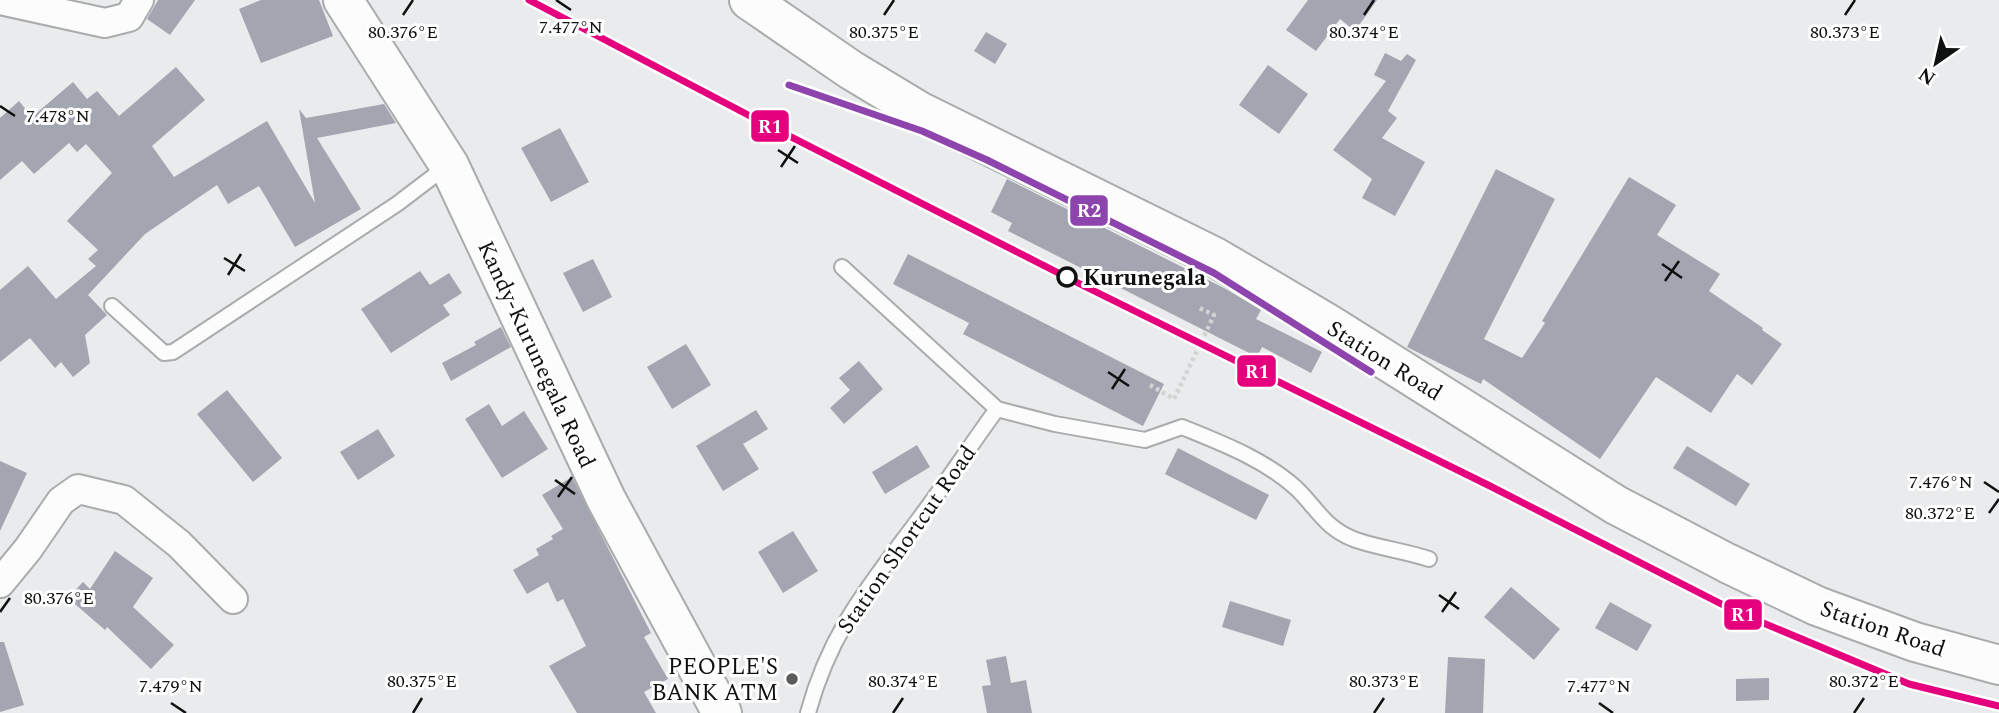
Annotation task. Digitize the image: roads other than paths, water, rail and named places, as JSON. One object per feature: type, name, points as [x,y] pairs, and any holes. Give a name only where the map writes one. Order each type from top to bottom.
[{"type":"main road","name":"Kandy-Kurunegala Road","points":[[343,0],[449,165],[606,499],[722,713]]},
{"type":"main road","name":"Station Road","points":[[749,0],[851,70],[919,111],[1214,257],[1259,283],[1616,505],[1817,606],[1915,642],[1999,666]]},
{"type":"street","points":[[0,0],[105,23],[129,17],[139,0]]},
{"type":"street","points":[[0,583],[29,549],[61,501],[78,489],[124,500],[179,544],[233,599]]},
{"type":"lane","points":[[112,306],[164,353],[173,352],[397,204],[449,165]]},
{"type":"lane","points":[[842,267],[997,409],[1055,424],[1145,440],[1182,427],[1269,468],[1296,489],[1324,521],[1355,540],[1404,550],[1429,559]]},
{"type":"lane","name":"Station Shortcut Road","points":[[808,713],[828,655],[844,622],[997,409]]},
{"type":"place","name":"Kurunegala","points":[[1067,277]]},
{"type":"place","name":"PEOPLE'S BANK ATM","points":[[792,679]]}]
